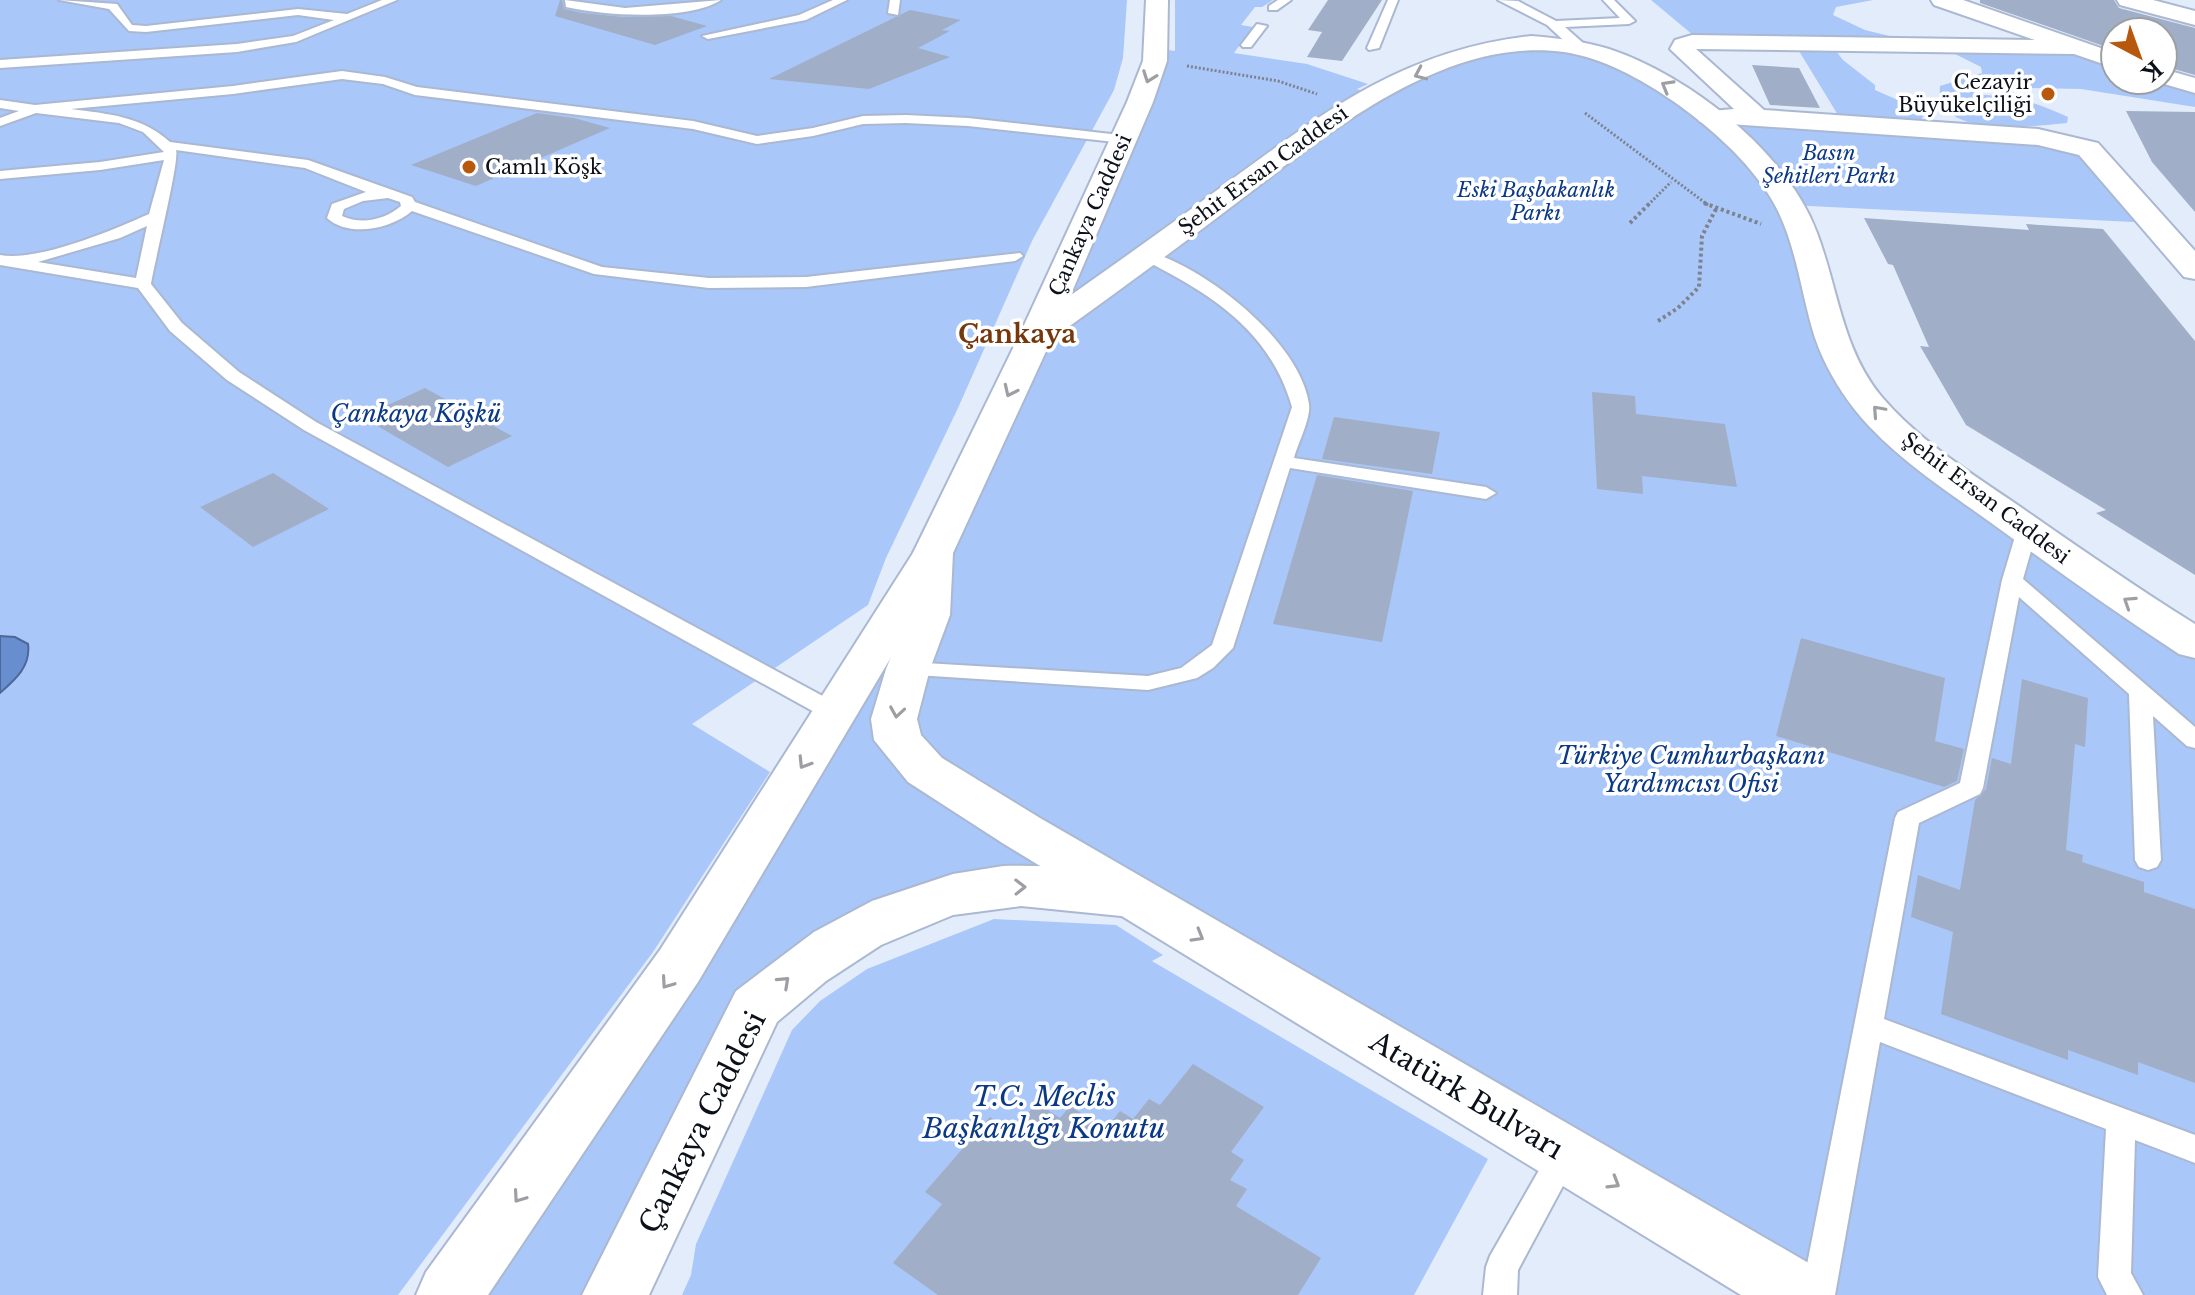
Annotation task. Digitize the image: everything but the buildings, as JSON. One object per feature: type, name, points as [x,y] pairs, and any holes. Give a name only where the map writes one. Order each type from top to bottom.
[{"type":"main road","name":"Çankaya Caddesi","points":[[449,1295],[679,966],[933,553],[1037,334],[1124,139],[1155,61],[1157,0]]},
{"type":"main road","points":[[1942,0],[2099,56]]},
{"type":"main road","points":[[2128,0],[2195,18]]},
{"type":"main road","name":"Şehit Ersan Caddesi","points":[[1037,334],[1353,105],[1445,63],[1482,52],[1566,36],[1676,91],[1709,117],[1777,184],[1802,236],[1818,281],[1832,342],[1856,387],[1899,434],[2120,596],[2195,644]]},
{"type":"main road","points":[[1757,117],[1682,49],[1683,45],[1692,42],[2071,48]]},
{"type":"main road","points":[[1709,117],[1757,117],[2038,137],[2077,144],[2088,149],[2195,270]]},
{"type":"main road","name":"Çankaya Caddesi","points":[[933,553],[929,615],[908,669],[894,719],[898,740],[906,753],[925,770],[1131,897]]},
{"type":"main road","name":"Çankaya Caddesi","points":[[615,1295],[756,1007],[795,972],[840,943],[914,905],[986,888],[1041,887],[1131,897]]},
{"type":"main road","name":"Atatürk Bulvarı","points":[[1131,897],[1801,1295]]},
{"type":"lane","points":[[64,0],[113,6],[129,28],[146,29],[298,12],[350,18]]},
{"type":"lane","points":[[0,64],[237,48],[296,39],[392,0]]},
{"type":"lane","points":[[570,0],[570,5],[588,10],[635,12],[716,0]]},
{"type":"lane","points":[[708,36],[802,18],[842,0]]},
{"type":"lane","points":[[894,13],[895,0]]},
{"type":"lane","points":[[1273,8],[1286,0]]},
{"type":"lane","points":[[1373,48],[1393,0]]},
{"type":"lane","points":[[1503,0],[1541,13],[1566,36],[1629,21],[1608,0]]},
{"type":"lane","points":[[1247,45],[1261,26]]},
{"type":"lane","points":[[0,122],[35,109],[233,90],[342,75],[385,81],[415,91],[693,125],[757,140],[813,132],[863,120],[906,119],[968,122],[1124,139]]},
{"type":"lane","points":[[0,104],[121,119],[148,129],[169,150]]},
{"type":"lane","points":[[143,284],[169,150]]},
{"type":"lane","points":[[0,175],[100,166],[169,150],[308,164],[383,194],[403,197],[408,205],[600,271],[709,283],[806,282],[1015,256]]},
{"type":"lane","points":[[383,194],[343,203],[334,211],[334,218],[344,223],[372,224],[399,215],[408,205]]},
{"type":"lane","points":[[8,261],[115,235],[156,216]]},
{"type":"lane","points":[[908,669],[1148,683],[1180,679],[1204,666],[1222,648],[1301,407],[1297,384],[1255,328],[1226,299],[1147,256]]},
{"type":"lane","points":[[8,261],[143,284],[176,327],[233,376],[310,426],[835,713]]},
{"type":"lane","points":[[1285,462],[1486,493]]},
{"type":"lane","points":[[1818,1295],[1907,818],[1971,788],[2012,580],[2027,530]]},
{"type":"lane","points":[[2012,580],[2195,740]]},
{"type":"lane","points":[[2140,693],[2148,860]]},
{"type":"lane","points":[[1870,1026],[2195,1149]]},
{"type":"lane","points":[[2121,1121],[2114,1277],[2126,1295]]},
{"type":"lane","points":[[1500,1295],[1502,1267],[1566,1153]]},
{"type":"path","points":[[1155,61],[1278,81],[1353,105]]},
{"type":"path","points":[[1585,113],[1671,182],[1716,209],[1802,236]]},
{"type":"path","points":[[1630,223],[1671,182]]},
{"type":"path","points":[[1658,321],[1678,308],[1699,287],[1700,237],[1705,222],[1716,209]]},
{"type":"green space","name":"Çankaya Köşkü","points":[[0,0],[1127,0],[1123,58],[1114,90],[1032,241],[958,408],[886,558],[868,605],[692,724],[770,772],[653,952],[398,1295],[0,1295]]},
{"type":"green space","name":"Türkiye Cumhurbaşkanı Yardımcısı Ofisi","points":[[1175,0],[1273,0],[1262,7],[1255,7],[1241,25],[1253,27],[1234,53],[1307,64],[1368,84],[1357,89],[1375,95],[1492,49],[1594,52],[1709,117],[2066,141],[2153,223],[1789,205],[1832,342],[1899,434],[2195,644],[2195,1295],[1801,1295],[1131,897],[986,888],[795,972],[615,1295],[449,1295],[933,553],[1155,48],[1175,51]]},
{"type":"green space","points":[[1651,0],[1873,0],[1836,7],[1833,15],[1865,30],[1902,39],[1693,35]]},
{"type":"green space","points":[[1799,51],[1836,51],[1875,85],[1875,90],[1916,108],[1924,115],[1921,120],[1838,115]]},
{"type":"green space","points":[[1953,53],[2070,54],[2099,63],[2099,92],[1975,87],[1970,91],[2018,99],[2052,110],[2068,117],[2067,123],[2011,127],[1969,122],[1953,115],[1942,103],[1940,86],[1982,73],[1981,67]]},
{"type":"green space","points":[[2179,88],[2195,93],[2195,107],[2125,96],[2179,96]]},
{"type":"green space","name":"T.C. Meclis Başkanlığı Konutu","points":[[994,919],[1116,925],[1163,955],[1152,961],[1488,1159],[1414,1295],[682,1295],[691,1275],[696,1244],[792,1030],[820,1001],[867,969]]},
{"type":"shaded area","points":[[0,636],[15,637],[28,644],[28,652],[21,672],[0,693]]},
{"type":"place","name":"Cezayir Büyükelçiliği","points":[[2048,94]]},
{"type":"place","name":"Camlı Köşk","points":[[469,167]]},
{"type":"district","name":"Çankaya","points":[[1017,334]]},
{"type":"park label","name":"Basın Şehitleri Parkı","points":[[1829,164]]},
{"type":"park label","name":"Eski Başbakanlık Parkı","points":[[1536,202]]}]
